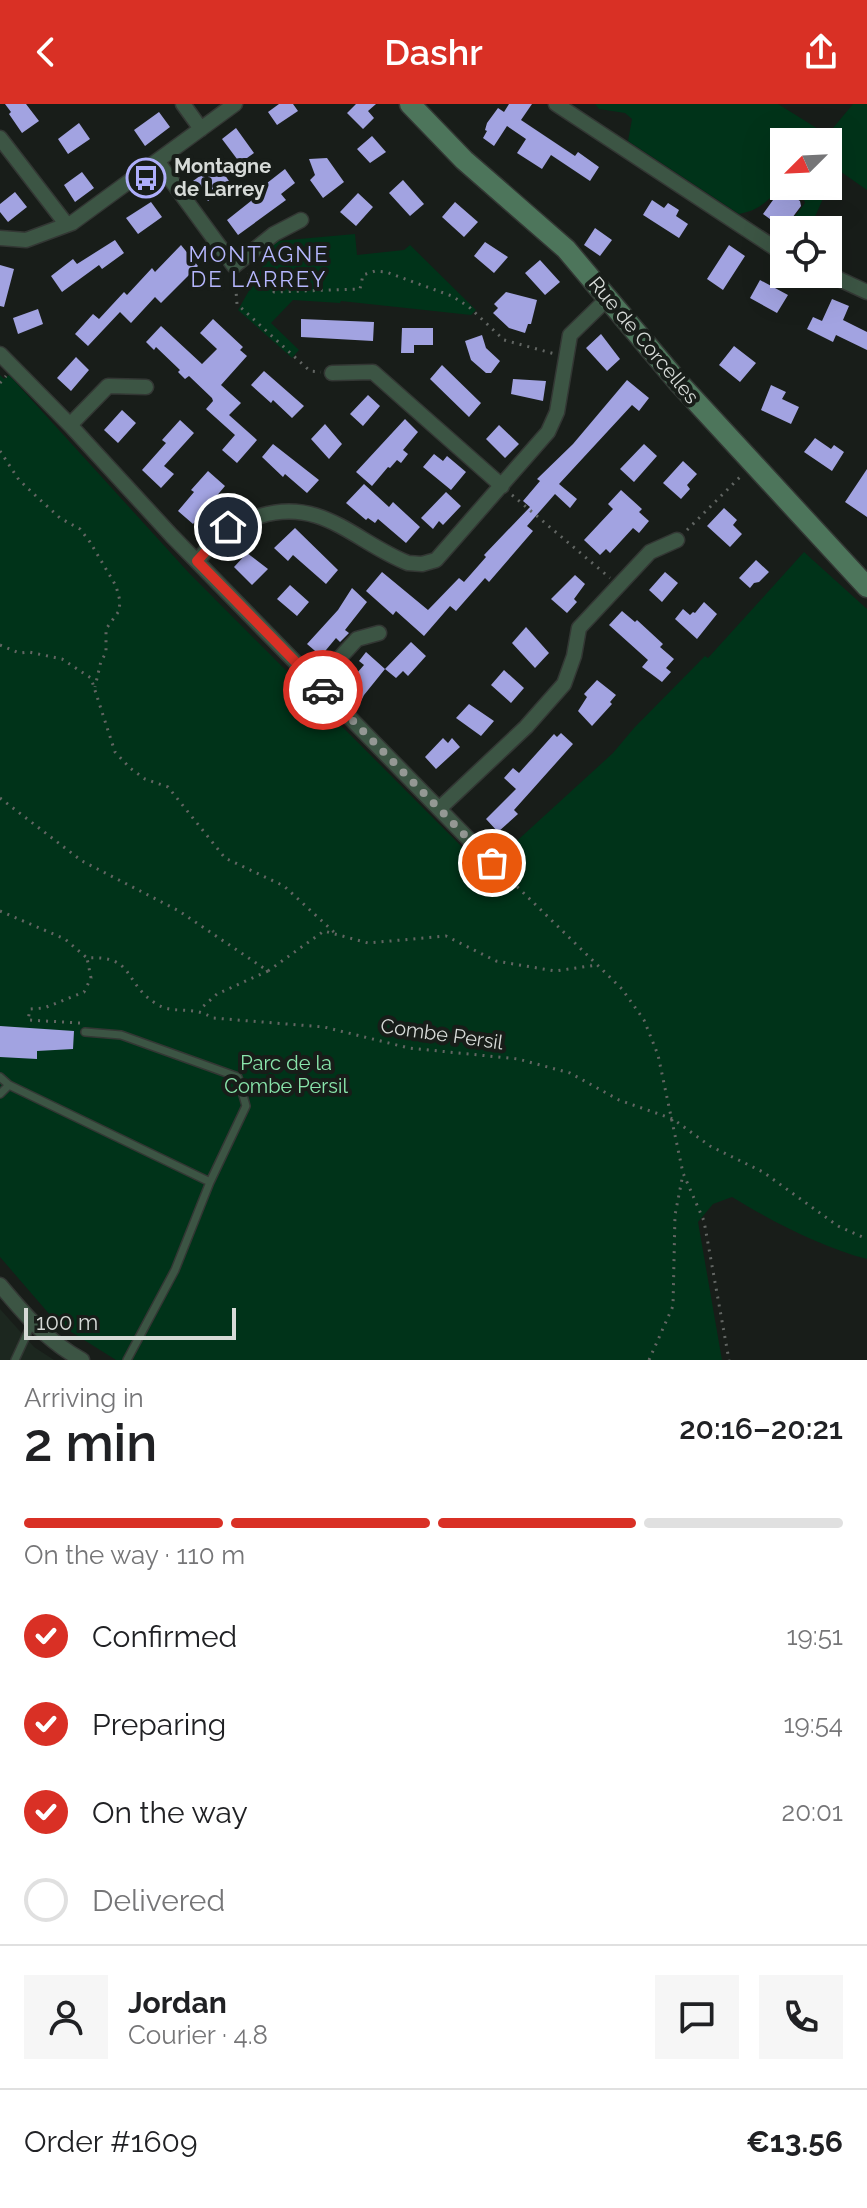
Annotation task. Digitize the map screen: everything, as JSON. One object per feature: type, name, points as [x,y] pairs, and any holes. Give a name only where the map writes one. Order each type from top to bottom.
[{"type":"main road","name":"Rue de Corcelles","points":[[410,104],[464,160],[549,232],[753,466],[867,587]]},
{"type":"street","points":[[183,104],[201,129]]},
{"type":"street","points":[[0,238],[26,240],[67,225],[235,104]]},
{"type":"street","points":[[556,104],[770,245]]},
{"type":"street","points":[[0,138],[67,225]]},
{"type":"street","points":[[157,161],[234,266],[274,234],[301,220]]},
{"type":"street","points":[[842,280],[867,292]]},
{"type":"street","points":[[197,561],[232,525],[288,510],[309,512],[325,518],[403,561],[430,563],[443,555],[548,432],[555,420],[570,335],[608,298]]},
{"type":"street","points":[[0,354],[492,863]]},
{"type":"street","points":[[332,373],[373,372],[502,486]]},
{"type":"street","points":[[70,425],[108,386],[146,387]]},
{"type":"street","points":[[440,808],[504,749],[564,684],[574,656],[579,628],[650,552],[677,540]]},
{"type":"street","points":[[317,683],[357,639],[379,633]]},
{"type":"street","points":[[0,1285],[32,1323],[57,1346],[82,1360]]},
{"type":"lane","points":[[85,1032],[121,1035],[238,1077],[246,1106],[210,1182],[175,1270],[127,1360]]},
{"type":"lane","points":[[0,1077],[9,1085],[210,1182]]},
{"type":"lane","points":[[0,1094],[9,1085]]},
{"type":"lane","points":[[14,1360],[32,1323]]},
{"type":"path","points":[[234,266],[267,282],[274,292],[360,289],[363,275],[375,271],[386,272],[452,296],[469,307],[504,340],[566,357]]},
{"type":"path","points":[[234,266],[237,304],[310,371],[332,373]]},
{"type":"path","points":[[0,451],[19,480],[60,518],[80,529],[116,586],[119,611],[106,629],[106,653],[95,687]]},
{"type":"path","points":[[677,540],[722,492],[753,466]]},
{"type":"path","points":[[502,486],[619,586]]},
{"type":"path","points":[[0,645],[19,653],[62,659],[91,678],[115,752],[130,768],[145,779],[168,787],[225,858],[284,886],[336,934]]},
{"type":"path","points":[[0,798],[82,861],[179,911],[268,971]]},
{"type":"path","points":[[492,863],[622,989],[644,1020],[658,1055],[683,1173],[707,1236],[729,1360]]},
{"type":"path","name":"Combe Persil","points":[[0,911],[65,939],[87,958],[117,960],[152,1001],[167,1010],[199,1010],[213,1018],[324,1027],[409,1048],[518,1059],[570,1073],[619,1100],[673,1119],[710,1146],[763,1172],[838,1226],[867,1239]]},
{"type":"path","points":[[199,1010],[217,994],[268,971],[324,931],[368,943],[446,936],[496,961],[555,971],[598,965]]},
{"type":"path","points":[[85,1032],[82,1023],[28,1020],[30,1009],[44,1008],[84,992],[91,978],[87,958]]},
{"type":"path","points":[[649,1360],[673,1306],[675,1215],[683,1173]]},
{"type":"shaded area","points":[[0,1309],[34,1347],[54,1360],[0,1360]]},
{"type":"green space","points":[[595,104],[778,104],[817,128],[770,128],[770,197],[758,208],[739,214],[628,141],[632,119],[625,113],[599,109]]},
{"type":"green space","points":[[853,104],[867,104],[867,190],[842,173],[842,128],[833,128]]},
{"type":"green space","points":[[804,200],[822,200],[815,216],[794,216],[805,203]]},
{"type":"green space","points":[[355,234],[357,255],[404,250],[410,245],[476,310],[471,315],[341,301],[293,300],[271,323],[299,350],[292,358],[238,310],[263,266],[259,260],[264,250],[277,241]]},
{"type":"green space","name":"Parc de la Combe Persil","points":[[0,375],[4,379],[9,375],[189,573],[485,870],[613,753],[705,656],[708,658],[804,552],[867,609],[867,1259],[798,1233],[732,1197],[713,1204],[698,1222],[722,1360],[116,1360],[57,1323],[0,1257]]},
{"type":"building","points":[[5,104],[26,104],[39,121],[22,133]]},
{"type":"building","points":[[279,104],[293,104],[298,111],[277,125],[268,112]]},
{"type":"building","points":[[356,104],[376,104],[368,111],[374,118],[363,129],[347,113]]},
{"type":"building","points":[[509,104],[532,104],[521,120],[575,156],[578,152],[599,167],[590,181],[551,155],[542,169],[517,153],[526,139],[507,126],[494,146],[483,138],[487,123],[498,108],[504,112]]},
{"type":"building","points":[[159,112],[170,127],[145,146],[134,130]]},
{"type":"building","points":[[79,123],[90,139],[68,154],[58,139]]},
{"type":"building","points":[[236,128],[254,153],[240,163],[222,139]]},
{"type":"building","points":[[372,136],[386,152],[370,163],[357,149]]},
{"type":"building","points":[[327,158],[344,182],[323,198],[310,180],[315,175],[309,159]]},
{"type":"building","points":[[220,168],[231,184],[208,201],[193,181],[204,173],[206,178]]},
{"type":"building","points":[[285,169],[295,183],[281,194],[286,200],[238,235],[227,220],[265,190],[262,187]]},
{"type":"building","points":[[82,172],[94,188],[75,202],[64,185]]},
{"type":"building","points":[[403,180],[424,204],[410,216],[389,193]]},
{"type":"building","points":[[15,192],[27,207],[8,222],[0,212],[0,204]]},
{"type":"building","points":[[358,193],[373,207],[356,226],[340,212]]},
{"type":"building","points":[[652,200],[664,208],[668,203],[679,210],[676,216],[688,224],[679,238],[643,215]]},
{"type":"building","points":[[773,200],[800,201],[801,206],[794,216],[770,216],[770,219],[763,214]]},
{"type":"building","points":[[151,202],[162,217],[138,234],[126,218]]},
{"type":"building","points":[[455,202],[478,222],[464,237],[442,217]]},
{"type":"building","points":[[595,228],[612,240],[600,256],[584,245]]},
{"type":"building","points":[[115,240],[124,253],[102,269],[99,265],[62,292],[51,276],[73,259],[77,264]]},
{"type":"building","points":[[485,242],[508,257],[494,273],[474,256]]},
{"type":"building","points":[[181,245],[198,266],[161,303],[155,297],[131,323],[120,312],[88,346],[75,334],[93,314],[99,319],[124,292],[127,295],[152,268],[155,272]]},
{"type":"building","points":[[729,245],[745,256],[723,290],[707,279]]},
{"type":"building","points":[[540,260],[560,282],[545,295],[525,273]]},
{"type":"building","points":[[0,265],[14,269],[4,307],[0,306]]},
{"type":"building","points":[[760,280],[788,295],[777,313],[750,298]]},
{"type":"building","points":[[506,292],[537,300],[531,324],[528,324],[525,333],[509,328],[493,313],[498,308],[494,304]]},
{"type":"building","points":[[832,299],[849,306],[843,320],[867,332],[867,350],[836,335],[833,342],[807,329],[813,317],[822,321]]},
{"type":"building","points":[[38,309],[43,324],[18,334],[13,318]]},
{"type":"building","points":[[213,319],[243,347],[240,350],[247,356],[221,385],[241,403],[229,415],[257,440],[237,463],[222,450],[235,435],[206,409],[212,398],[189,376],[185,379],[156,347],[154,350],[146,342],[161,326],[202,364],[217,349],[200,333]]},
{"type":"building","points":[[301,319],[374,322],[373,341],[301,337]]},
{"type":"building","points":[[402,328],[433,328],[433,345],[414,345],[414,353],[401,353]]},
{"type":"building","points":[[601,334],[620,359],[607,371],[586,348]]},
{"type":"building","points":[[482,335],[486,348],[500,361],[491,373],[486,373],[471,360],[465,341]]},
{"type":"building","points":[[734,346],[756,363],[740,382],[719,365]]},
{"type":"building","points":[[76,357],[89,370],[71,391],[57,378]]},
{"type":"building","points":[[442,365],[481,403],[469,417],[430,379]]},
{"type":"building","points":[[264,371],[304,406],[292,418],[251,385]]},
{"type":"building","points":[[513,379],[546,381],[543,401],[511,394]]},
{"type":"building","points":[[627,380],[649,398],[639,411],[632,405],[559,484],[577,499],[570,508],[555,494],[527,526],[533,531],[489,582],[485,578],[456,611],[450,606],[424,636],[396,611],[393,615],[366,591],[382,572],[428,610],[459,578],[464,582],[486,557],[484,555],[530,507],[523,501],[540,481],[537,479],[573,444]]},
{"type":"building","points":[[771,385],[786,392],[782,399],[799,407],[791,424],[761,410]]},
{"type":"building","points":[[368,395],[380,406],[363,426],[350,414]]},
{"type":"building","points":[[122,410],[136,423],[118,443],[104,430]]},
{"type":"building","points":[[405,419],[418,432],[403,450],[408,454],[401,463],[397,460],[388,467],[372,486],[356,472]]},
{"type":"building","points":[[180,420],[194,433],[164,466],[174,474],[161,488],[142,470],[166,443],[162,440]]},
{"type":"building","points":[[325,424],[342,444],[329,459],[311,439]]},
{"type":"building","points":[[499,425],[519,444],[505,458],[486,439]]},
{"type":"building","points":[[815,438],[831,449],[834,445],[844,452],[832,471],[804,452]]},
{"type":"building","points":[[273,444],[319,480],[307,493],[285,474],[283,477],[262,457]]},
{"type":"building","points":[[644,444],[657,456],[634,482],[620,469]]},
{"type":"building","points":[[434,454],[443,461],[447,456],[466,472],[451,490],[423,467]]},
{"type":"building","points":[[683,461],[697,474],[687,485],[690,489],[681,499],[663,483]]},
{"type":"building","points":[[867,469],[867,517],[845,502]]},
{"type":"building","points":[[208,471],[225,486],[193,524],[178,511]]},
{"type":"building","points":[[364,484],[389,507],[393,502],[420,527],[406,543],[378,519],[375,523],[368,518],[366,520],[346,503]]},
{"type":"building","points":[[621,490],[642,509],[639,512],[649,521],[639,533],[633,528],[610,553],[606,549],[600,555],[584,540],[613,509],[608,504]]},
{"type":"building","points":[[446,492],[461,506],[443,525],[439,521],[433,529],[421,518]]},
{"type":"building","points":[[724,508],[737,520],[733,525],[742,534],[730,547],[707,526]]},
{"type":"building","points":[[295,528],[338,570],[326,584],[293,555],[288,561],[274,548]]},
{"type":"building","points":[[247,553],[268,569],[252,585],[234,567]]},
{"type":"building","points":[[756,560],[769,572],[750,588],[739,578]]},
{"type":"building","points":[[665,572],[678,583],[662,602],[649,590]]},
{"type":"building","points":[[575,575],[585,584],[574,599],[577,602],[567,613],[551,599]]},
{"type":"building","points":[[290,585],[309,602],[297,616],[277,599]]},
{"type":"building","points":[[352,588],[367,602],[345,630],[349,633],[340,642],[336,638],[321,656],[307,644],[338,610]]},
{"type":"building","points":[[704,602],[717,614],[697,639],[675,619],[683,609],[690,615],[695,613]]},
{"type":"building","points":[[622,611],[663,644],[660,647],[674,659],[666,668],[671,672],[662,682],[642,667],[648,660],[609,625]]},
{"type":"building","points":[[526,627],[549,653],[535,668],[512,643]]},
{"type":"building","points":[[411,642],[426,656],[408,676],[403,671],[396,678],[385,669]]},
{"type":"building","points":[[366,652],[385,669],[361,701],[349,691],[353,686],[349,682],[364,665],[359,661]]},
{"type":"building","points":[[504,670],[524,688],[511,703],[491,685]]},
{"type":"building","points":[[597,680],[616,695],[592,726],[578,711],[587,697],[584,694]]},
{"type":"building","points":[[469,704],[494,721],[481,736],[456,718]]},
{"type":"building","points":[[561,733],[573,744],[514,810],[518,814],[498,832],[486,819],[516,789],[504,778],[513,768],[519,773],[554,734],[557,737]]},
{"type":"building","points":[[443,738],[448,743],[452,738],[460,747],[436,769],[425,757]]},
{"type":"building","points":[[0,1026],[74,1031],[73,1049],[37,1051],[37,1059],[0,1057]]},
{"type":"way so far","points":[[323,690],[492,863]]},
{"type":"place","name":"Montagne de Larrey","points":[[146,178]]},
{"type":"district","name":"MONTAGNE DE LARREY","points":[[259,266]]},
{"type":"route","points":[[228,527],[197,561],[323,690]]}]
